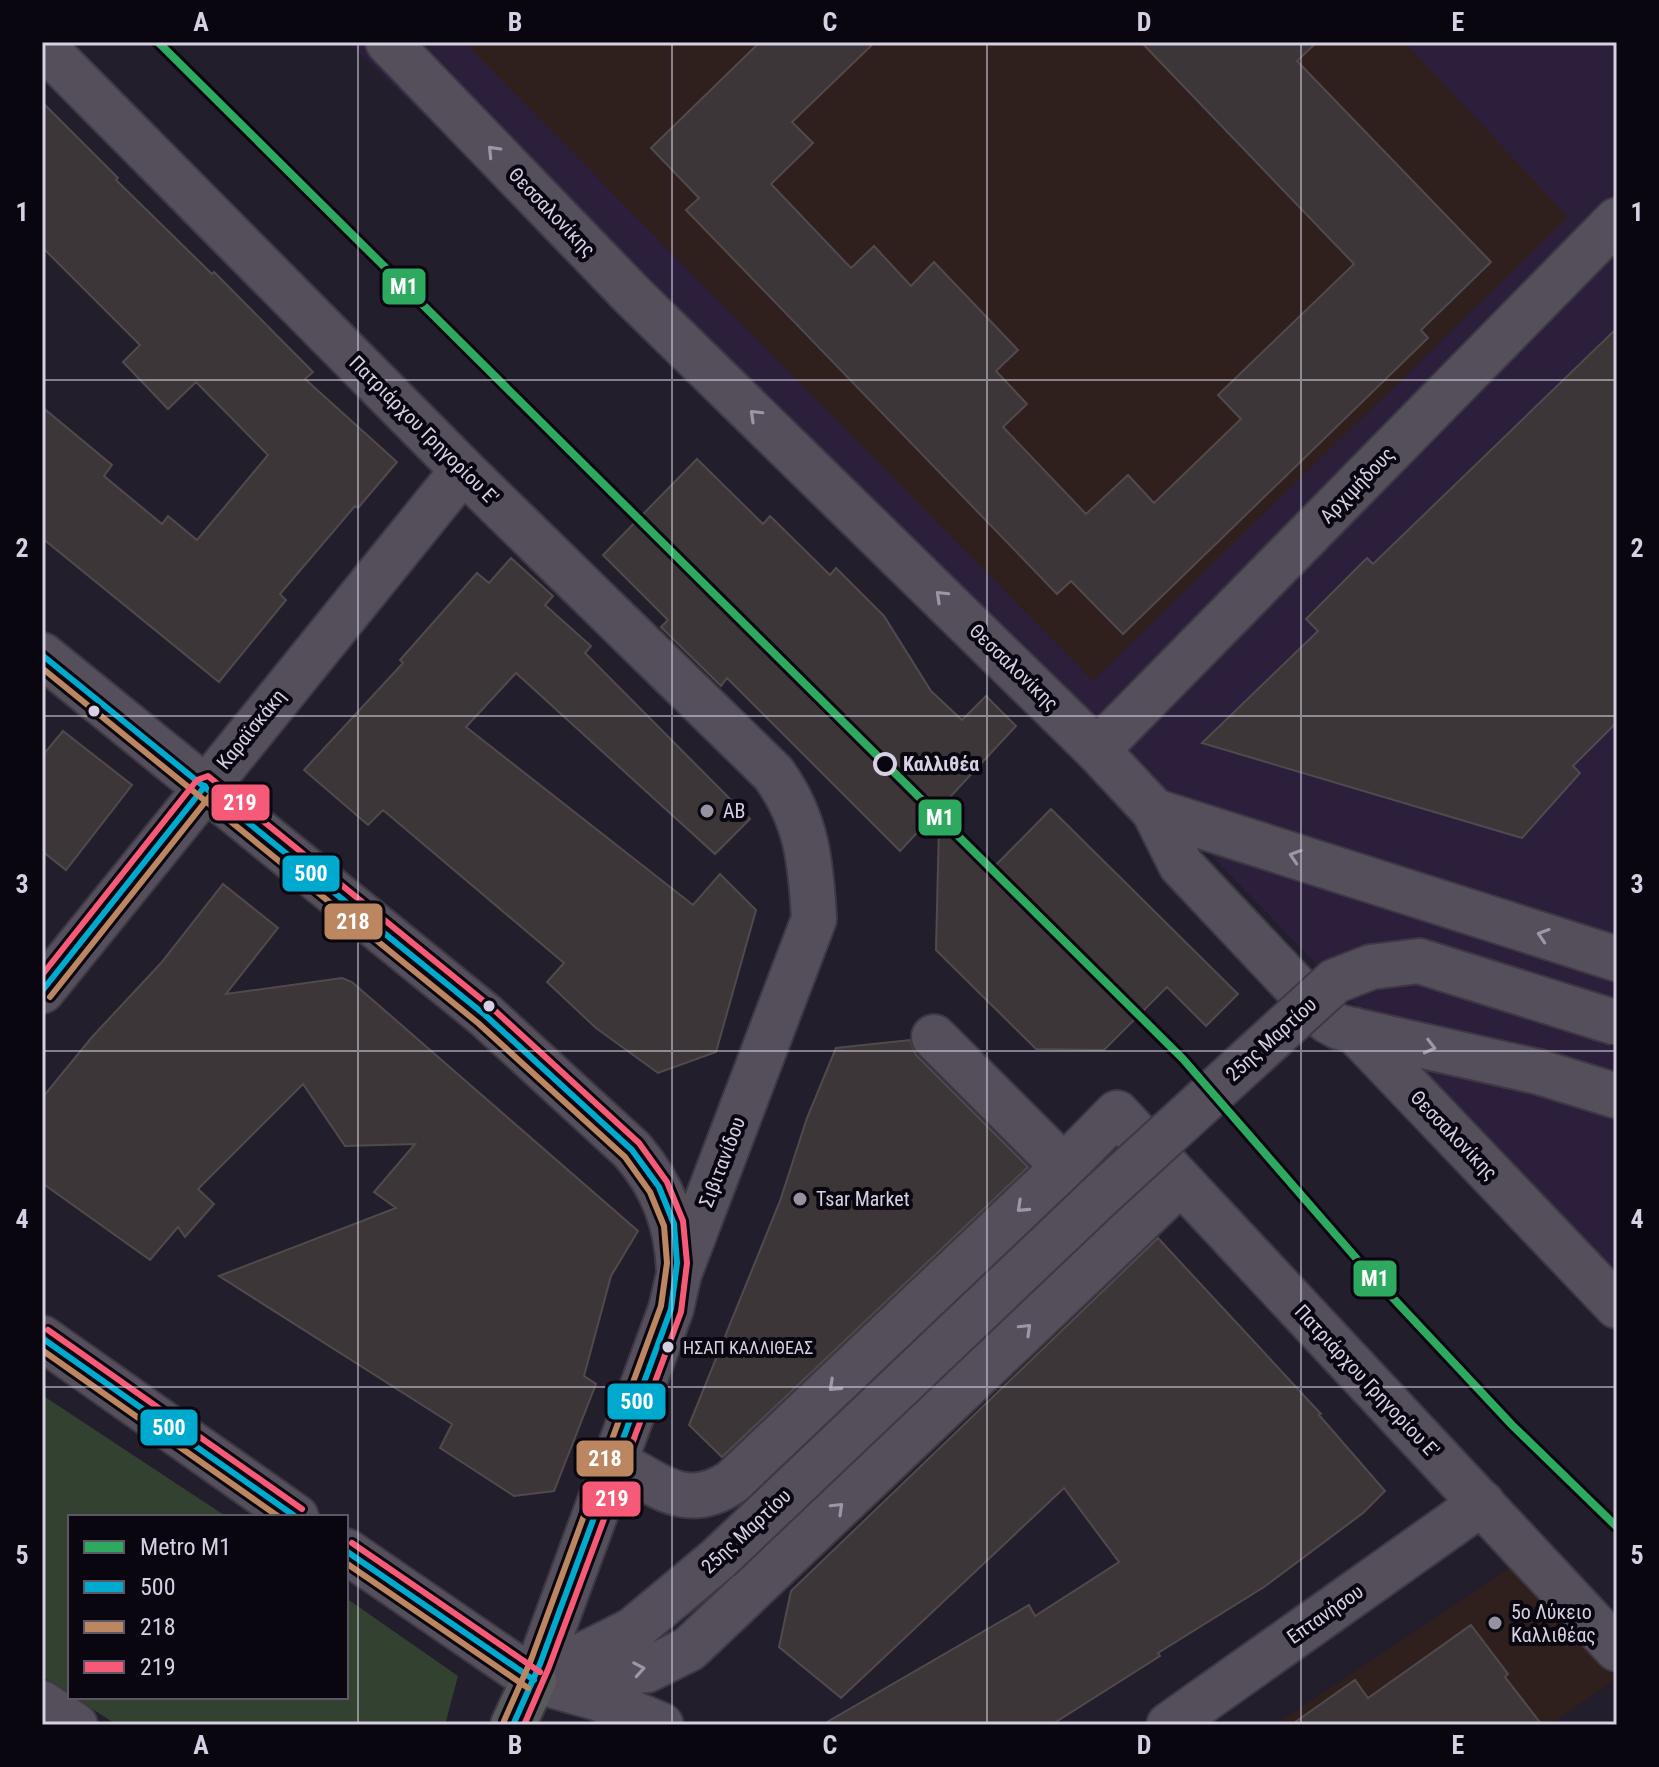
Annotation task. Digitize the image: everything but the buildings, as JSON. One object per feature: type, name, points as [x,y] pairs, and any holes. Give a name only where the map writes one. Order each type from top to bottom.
[{"type":"main road","name":"Σιβιτανίδου","points":[[513,1725],[534,1680]]},
{"type":"street","name":"Θεσσαλονίκης","points":[[388,42],[633,296],[1097,750],[1154,811],[1181,865],[1328,1021],[1354,1030],[1617,1306]]},
{"type":"street","name":"Πατριάρχου Γρηγορίου Ε'","points":[[42,45],[463,470],[773,773],[800,819]]},
{"type":"street","name":"Αρχιμήδους","points":[[1097,750],[1617,220]]},
{"type":"street","name":"Καραϊσκάκη","points":[[42,991],[463,470]]},
{"type":"street","points":[[42,655],[485,1015],[632,1150],[649,1169],[665,1196],[674,1227],[679,1274]]},
{"type":"street","points":[[1154,811],[1617,959]]},
{"type":"street","name":"Σιβιτανίδου","points":[[534,1680],[671,1309],[679,1274],[814,919],[811,864],[800,819]]},
{"type":"street","name":"25ης Μαρτίου","points":[[534,1680],[633,1630],[718,1559],[1102,1194],[1335,981],[1371,967],[1419,961],[1617,1023]]},
{"type":"street","points":[[1354,1030],[1539,1072],[1617,1096]]},
{"type":"street","points":[[615,1462],[685,1497],[702,1497],[725,1487],[1064,1167],[934,1037]]},
{"type":"street","name":"Πατριάρχου Γρηγορίου Ε'","points":[[1064,1167],[1117,1113],[1617,1649]]},
{"type":"street","points":[[534,1680],[647,1670],[689,1649],[1181,1182]]},
{"type":"street","points":[[42,1338],[293,1515]]},
{"type":"street","name":"Επτανήσου","points":[[1169,1725],[1482,1503]]},
{"type":"street","points":[[348,1552],[534,1680],[597,1698],[661,1725]]},
{"type":"street","points":[[42,1703],[75,1725]]},
{"type":"shaded area","points":[[348,42],[1617,42],[1617,1276],[1072,711],[632,280],[476,166]]},
{"type":"shaded area","points":[[464,42],[1405,42],[1568,217],[1093,681]]},
{"type":"shaded area","name":"5ο Λύκειο Καλλιθέας","points":[[1510,1568],[1616,1678],[1550,1725],[1275,1725]]},
{"type":"green space","points":[[42,1395],[224,1515],[68,1515],[68,1693],[42,1676]]},
{"type":"green space","points":[[348,1599],[458,1676],[445,1725],[117,1725],[77,1699],[348,1699]]},
{"type":"metro line","name":"Μ1","points":[[158,42],[1183,1059],[1363,1266],[1512,1425],[1617,1527]]},
{"type":"transit line","name":"500","points":[[42,655],[485,1015],[632,1150],[659,1187],[674,1224],[677,1263],[671,1309],[540,1664],[513,1725]]},
{"type":"transit line","name":"218","points":[[42,668],[478,1023],[625,1157],[650,1192],[664,1226],[667,1263],[661,1306],[531,1660],[504,1721]]},
{"type":"transit line","name":"219","points":[[42,975],[197,780],[208,776],[491,1007],[639,1143],[667,1182],[683,1221],[687,1263],[681,1312],[549,1667],[524,1725]]},
{"type":"transit line","name":"500","points":[[42,991],[205,786]]},
{"type":"transit line","name":"218","points":[[50,997],[213,792]]},
{"type":"transit line","name":"219","points":[[48,1330],[302,1509]]},
{"type":"transit line","name":"500","points":[[42,1338],[293,1515]]},
{"type":"transit line","name":"218","points":[[42,1350],[276,1515]]},
{"type":"transit line","name":"219","points":[[352,1543],[540,1672]]},
{"type":"transit line","name":"500","points":[[348,1552],[534,1680]]},
{"type":"transit line","name":"218","points":[[348,1564],[528,1688]]},
{"type":"place","name":"Καλλιθέα","points":[[885,764]]},
{"type":"place","name":"ΑΒ","points":[[707,811]]},
{"type":"place","name":"Tsar Market","points":[[800,1199]]},
{"type":"place","name":"ΗΣΑΠ ΚΑΛΛΙΘΕΑΣ","points":[[668,1347]]},
{"type":"place","name":"5ο Λύκειο Καλλιθέας","points":[[1495,1623]]}]
